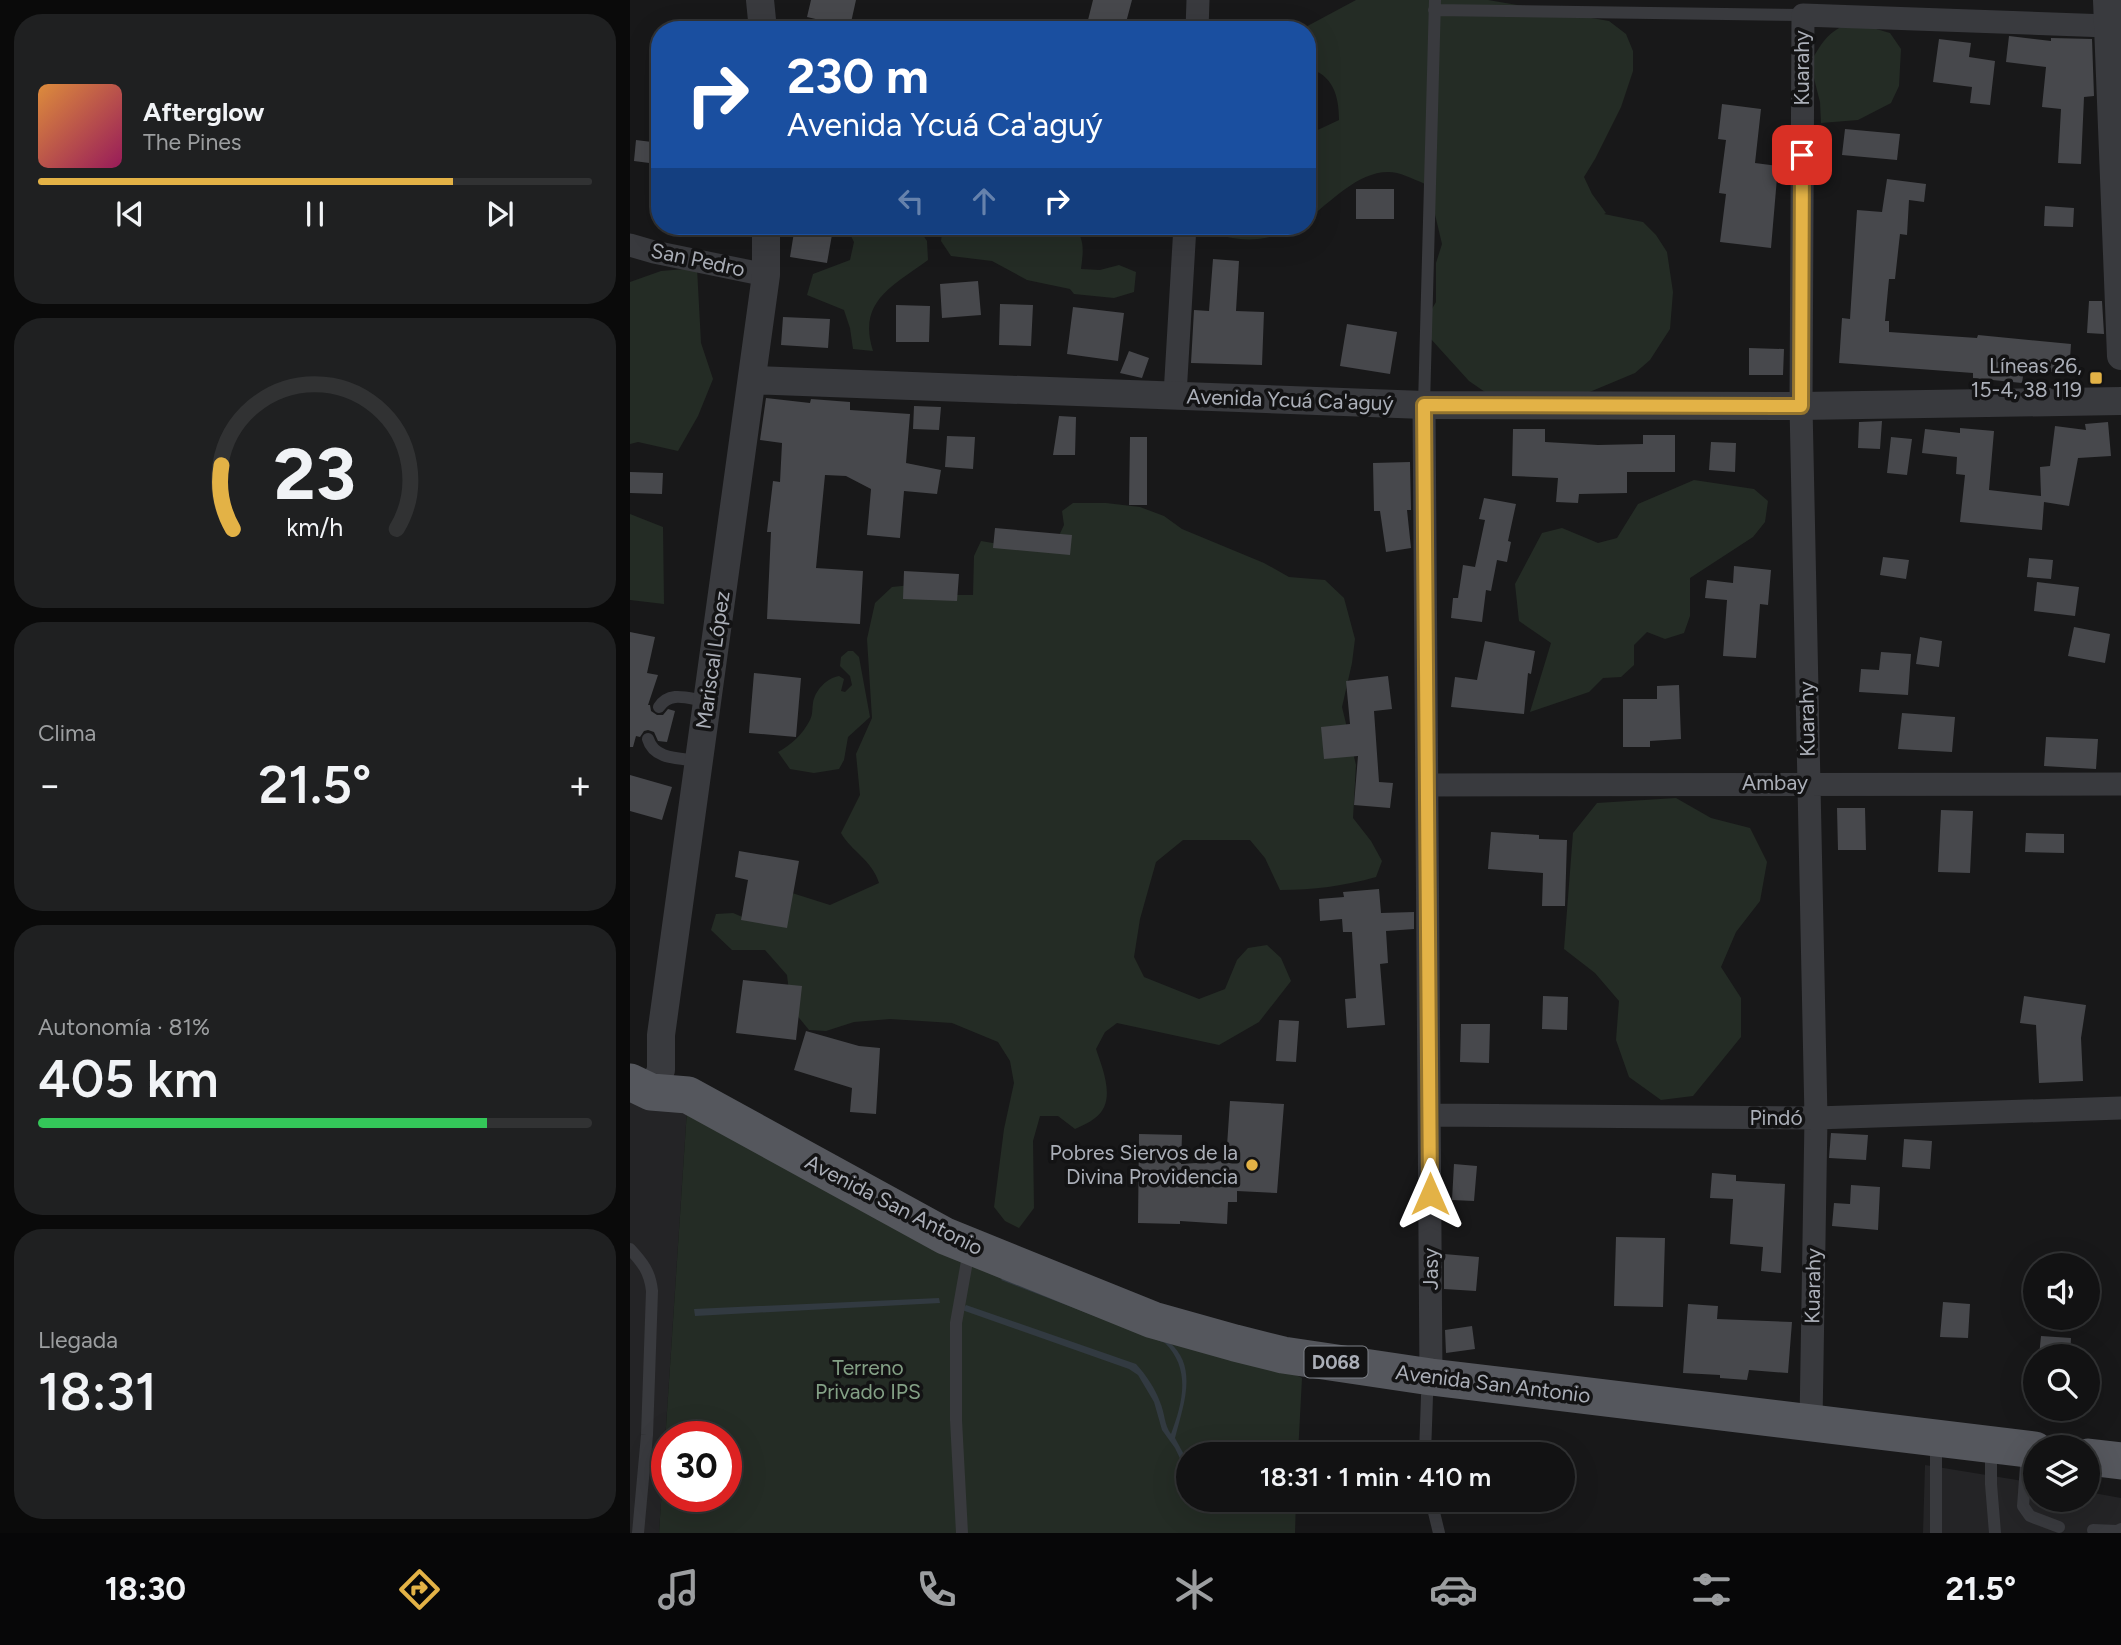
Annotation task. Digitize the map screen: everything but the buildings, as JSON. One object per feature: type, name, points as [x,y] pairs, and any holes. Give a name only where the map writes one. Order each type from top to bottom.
[{"type":"main road","name":"Avenida San Antonio","points":[[643,1075],[688,1095],[945,1236],[1153,1320],[1235,1343],[1283,1355],[1431,1377],[2023,1449]]},
{"type":"main road","points":[[2100,1458],[2121,1461]]},
{"type":"street","points":[[760,0],[762,21]]},
{"type":"street","points":[[1197,21],[1198,0]]},
{"type":"street","points":[[1803,15],[2108,13],[2117,145],[2121,356]]},
{"type":"street","name":"Kuarahy","points":[[1803,15],[1801,406],[1816,1118],[1811,1423]]},
{"type":"street","name":"Mariscal López","points":[[643,1075],[662,1035],[766,275],[766,235]]},
{"type":"street","points":[[1175,395],[1184,235]]},
{"type":"street","name":"San Pedro","points":[[630,245],[766,275]]},
{"type":"street","name":"Avenida Ycuá Ca'aguý","points":[[752,380],[1424,405],[1801,406],[2121,401]]},
{"type":"street","name":"Jasy","points":[[1424,405],[1431,1377]]},
{"type":"street","name":"Ambay","points":[[1428,785],[2121,784]]},
{"type":"street","name":"Pindó","points":[[1430,1115],[1816,1118],[2121,1108]]},
{"type":"lane","points":[[1424,405],[1434,5],[1803,15]]},
{"type":"lane","points":[[659,707],[664,699],[671,696],[708,701]]},
{"type":"lane","points":[[648,739],[650,747],[661,755],[699,761]]},
{"type":"lane","points":[[962,1533],[956,1420],[956,1324],[970,1246]]},
{"type":"lane","points":[[630,1249],[650,1275],[652,1291],[647,1435],[638,1533]]},
{"type":"lane","points":[[1425,1442],[1427,1396],[1431,1377]]},
{"type":"lane","points":[[1936,1533],[1937,1438]]},
{"type":"lane","points":[[1991,1445],[1995,1533]]},
{"type":"lane","points":[[1434,1512],[1439,1533]]},
{"type":"lane","points":[[2028,1512],[2031,1516],[2059,1527]]},
{"type":"lane","points":[[2093,1530],[2121,1529]]},
{"type":"shaded area","points":[[630,1092],[688,1095],[666,1421],[651,1421],[651,1512],[660,1512],[659,1533],[630,1533]]},
{"type":"shaded area","points":[[1003,1278],[1169,1342],[1184,1363],[1186,1375],[1185,1400],[1175,1438],[1176,1450],[1162,1430],[1154,1402],[1138,1375],[1129,1369],[962,1310],[966,1305],[1136,1364],[1156,1392],[1171,1434],[1179,1410],[1182,1386],[1179,1364],[1165,1343],[1001,1280]]},
{"type":"shaded area","points":[[939,1298],[940,1303],[695,1316],[694,1309]]},
{"type":"shaded area","points":[[1925,1465],[2023,1481],[2023,1512],[2100,1512],[2100,1494],[2121,1498],[2121,1533],[1923,1533]]},
{"type":"green space","points":[[1356,0],[1488,0],[1609,21],[1626,34],[1633,51],[1633,71],[1621,107],[1584,177],[1606,213],[1604,214],[1643,222],[1667,252],[1673,292],[1670,329],[1650,360],[1635,373],[1580,396],[1485,392],[1469,381],[1430,338],[1426,319],[1436,302],[1436,263],[1442,244],[1433,206],[1433,187],[1397,173],[1384,172],[1360,180],[1316,212],[1316,131],[1339,120],[1339,111],[1333,87],[1316,71],[1316,21]]},
{"type":"green space","points":[[1852,22],[1890,33],[1901,49],[1899,86],[1891,103],[1858,120],[1821,123],[1820,102],[1810,63],[1826,38]]},
{"type":"green space","points":[[850,235],[923,235],[927,241],[928,260],[891,287],[874,307],[869,334],[873,351],[853,349],[844,310],[807,295],[813,274],[850,260],[854,242]]},
{"type":"green space","points":[[942,235],[1080,235],[1083,251],[1081,269],[1100,270],[1119,265],[1136,272],[1134,292],[1114,298],[1074,294],[1070,289],[1027,280],[992,261],[951,256],[941,241]]},
{"type":"green space","points":[[1218,235],[1277,235],[1246,240]]},
{"type":"green space","points":[[697,268],[701,343],[713,379],[698,416],[678,451],[638,442],[630,444],[630,282],[661,271]]},
{"type":"green space","points":[[1694,480],[1754,489],[1768,501],[1765,522],[1753,537],[1690,578],[1690,616],[1684,633],[1665,639],[1647,632],[1634,645],[1634,665],[1621,677],[1603,678],[1589,692],[1530,712],[1551,643],[1519,621],[1515,584],[1542,533],[1562,528],[1598,543],[1617,538],[1638,504]]},
{"type":"green space","points":[[1073,503],[1140,507],[1289,577],[1325,580],[1344,598],[1355,639],[1342,707],[1356,765],[1353,818],[1382,861],[1376,877],[1328,887],[1280,890],[1265,858],[1250,840],[1183,840],[1156,862],[1140,919],[1134,957],[1144,977],[1199,999],[1225,989],[1237,960],[1248,948],[1267,945],[1281,958],[1291,981],[1259,1022],[1219,1045],[1117,1023],[1105,1032],[1096,1049],[1107,1095],[1102,1111],[1088,1123],[1075,1129],[1058,1116],[1040,1116],[1033,1141],[1034,1208],[1019,1228],[1005,1221],[994,1207],[1004,1129],[1014,1083],[1010,1061],[998,1042],[952,1023],[890,1019],[854,1022],[826,1031],[809,1030],[791,1008],[787,975],[765,950],[732,950],[711,930],[716,914],[733,913],[752,921],[792,893],[830,905],[879,883],[872,868],[841,833],[860,795],[856,754],[872,718],[867,639],[875,603],[892,587],[930,583],[956,595],[973,595],[974,556],[981,541],[1028,549],[1055,544],[1064,525],[1062,511]]},
{"type":"green space","points":[[630,514],[663,527],[664,604],[630,600]]},
{"type":"green space","points":[[848,651],[853,651],[859,657],[870,717],[848,737],[844,760],[839,769],[814,773],[790,769],[778,752],[796,739],[807,725],[819,689],[830,679],[839,676],[844,679],[841,691],[845,692],[852,685],[850,676],[840,666],[841,657]]},
{"type":"green space","points":[[1676,798],[1711,818],[1750,828],[1767,862],[1760,901],[1736,932],[1721,967],[1741,998],[1741,1037],[1693,1096],[1661,1100],[1629,1077],[1616,1040],[1619,1001],[1595,973],[1564,949],[1573,833],[1597,803]]},
{"type":"green space","name":"Terreno Privado IPS","points":[[688,1095],[938,1244],[1272,1362],[1302,1378],[1299,1442],[1176,1442],[1176,1512],[1296,1512],[1295,1533],[659,1533],[660,1512],[742,1512],[742,1421],[666,1421]]},
{"type":"place","name":"Líneas 26, 15-4, 38 119","points":[[2096,378]]},
{"type":"place","name":"Pobres Siervos de la Divina Providencia","points":[[1252,1165]]},
{"type":"route","points":[[1430,1194],[1424,405],[1801,406],[1802,155]]}]
